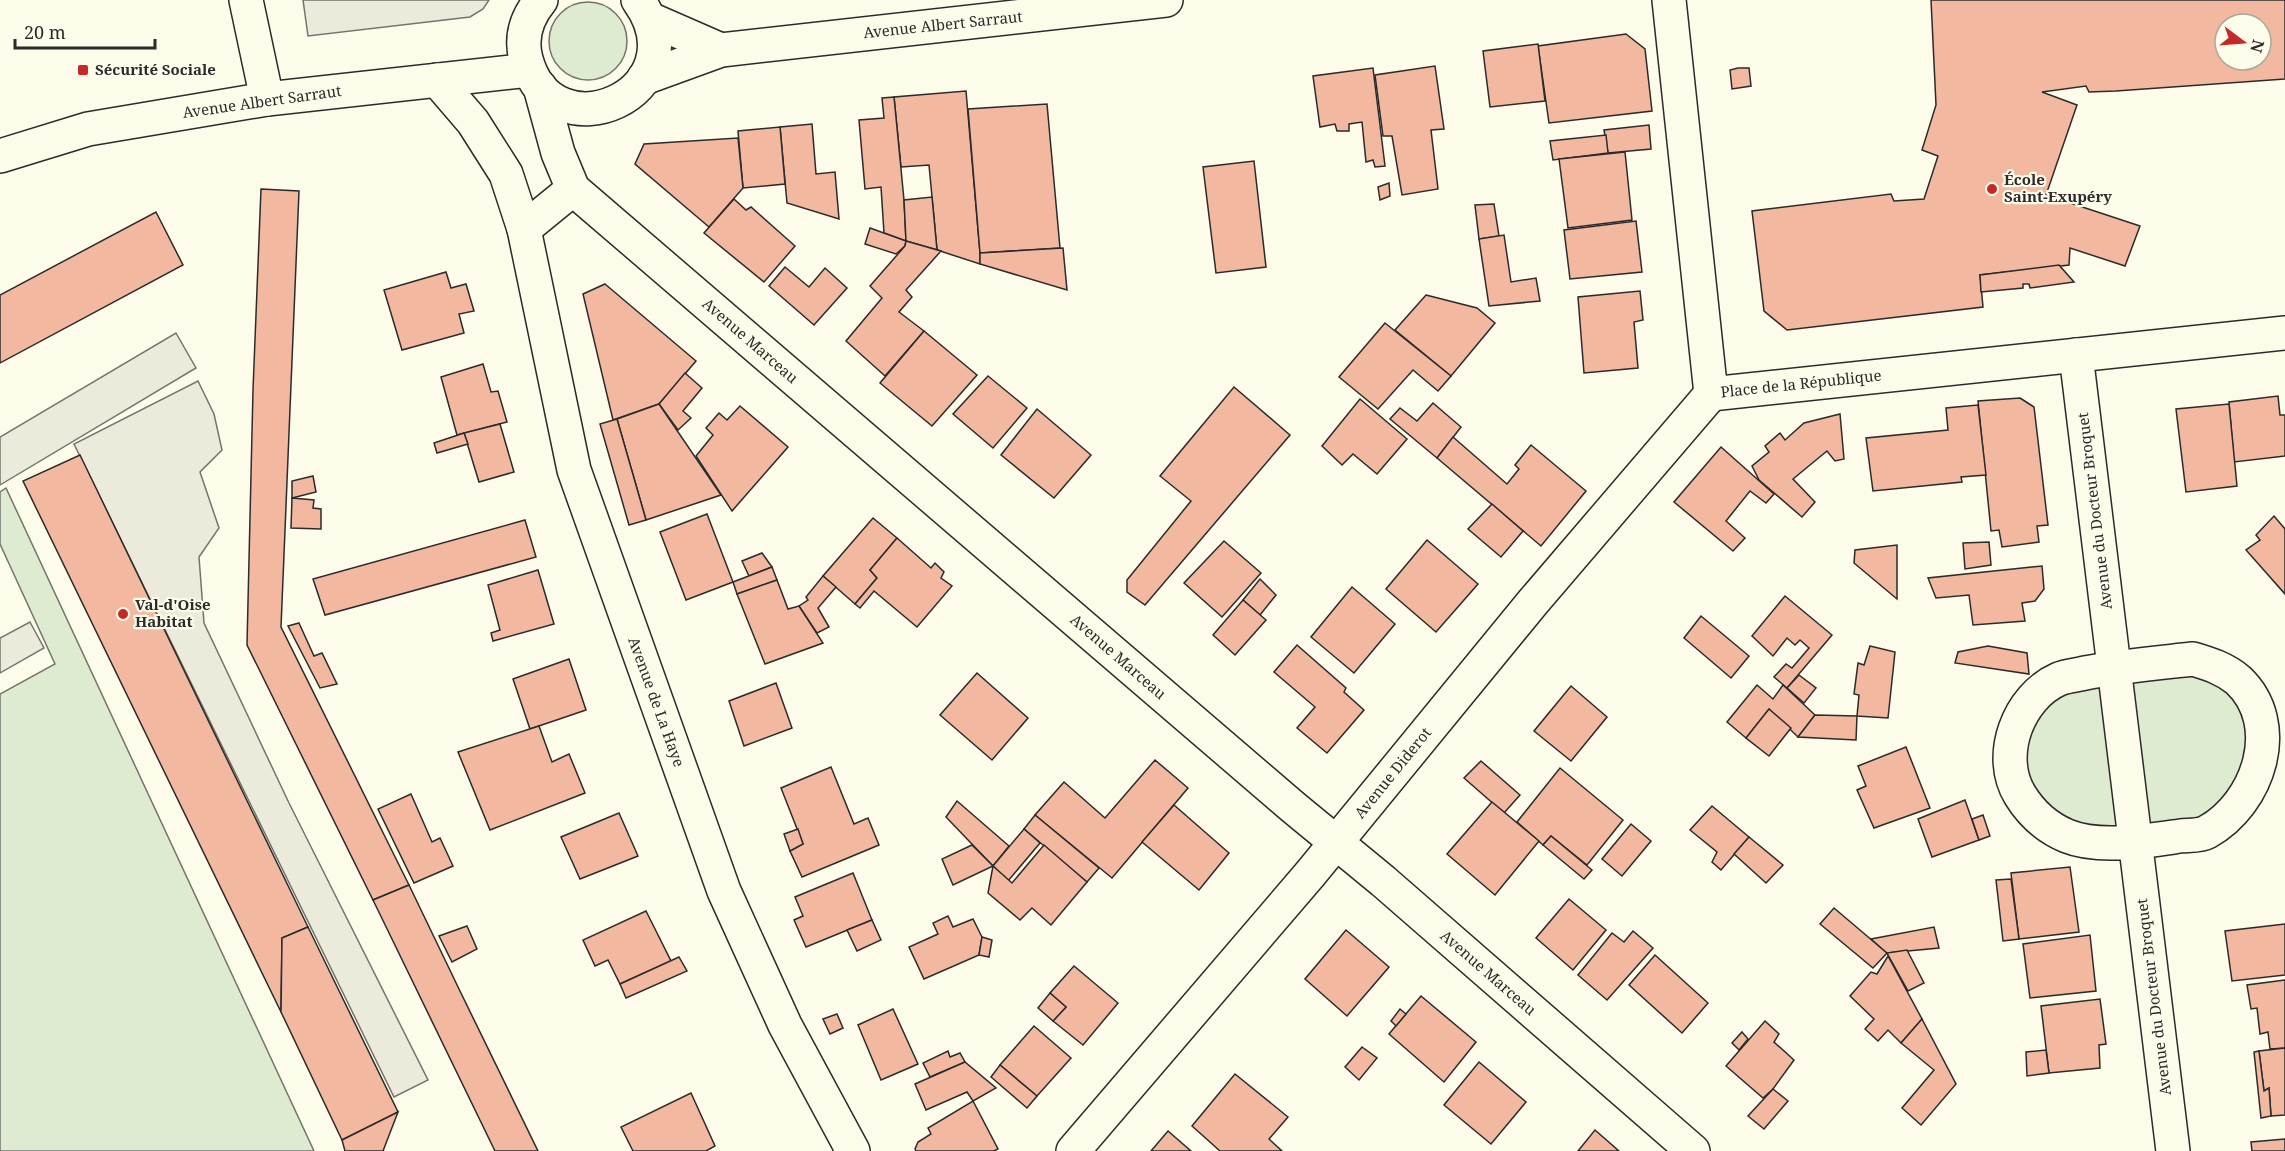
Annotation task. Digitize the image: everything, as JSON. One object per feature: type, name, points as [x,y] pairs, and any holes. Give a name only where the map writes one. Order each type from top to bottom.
[{"type":"street","points":[[246,0],[267,99]]},
{"type":"street","points":[[534,78],[523,49],[525,29],[533,10],[541,0]]},
{"type":"street","name":"Avenue Albert Sarraut","points":[[644,78],[721,50],[1166,0]]},
{"type":"street","name":"Place de la République","points":[[1669,0],[1711,394],[2285,333]]},
{"type":"street","name":"Avenue Albert Sarraut","points":[[0,156],[88,129],[267,99],[437,80],[534,78],[556,101],[575,108],[595,109],[614,104],[632,94],[644,78],[652,61],[654,40],[644,10]]},
{"type":"street","name":"Avenue Albert Sarraut","points":[[644,10],[721,50]]},
{"type":"street","name":"Avenue Marceau","points":[[534,78],[558,153],[573,189],[1383,881],[1693,1151]]},
{"type":"street","name":"Avenue de La Haye","points":[[437,80],[473,122],[506,174],[524,229],[574,470],[724,891],[785,1025],[853,1151]]},
{"type":"street","points":[[558,153],[595,109]]},
{"type":"street","points":[[524,229],[573,189]]},
{"type":"street","name":"Avenue du Docteur Broquet","points":[[2076,356],[2173,1151]]},
{"type":"street","name":"Avenue Diderot","points":[[1073,1151],[1336,843],[1533,602],[1711,394]]},
{"type":"street","points":[[2193,659],[2216,666],[2239,680],[2255,699],[2266,732],[2264,760],[2253,786],[2234,811],[2205,833],[2135,842],[2079,840],[2056,831],[2038,818],[2019,794],[2012,769],[2012,742],[2018,718],[2035,694],[2059,679],[2114,667],[2193,659]]},
{"type":"green space","points":[[588,2],[603,5],[616,13],[624,26],[627,41],[624,56],[616,69],[603,77],[588,80],[573,77],[560,69],[552,56],[549,41],[552,26],[560,13],[573,5]]},
{"type":"green space","points":[[6,488],[314,1151],[0,1151],[0,694],[55,664],[0,544],[0,492]]},
{"type":"green space","points":[[2216,666],[2266,732],[2205,833],[2079,840],[2019,794],[2035,694]]},
{"type":"shaded area","points":[[303,0],[489,0],[483,9],[470,17],[308,36]]},
{"type":"shaded area","points":[[176,333],[196,368],[0,485],[0,437]]},
{"type":"shaded area","points":[[198,381],[214,414],[222,450],[200,472],[219,528],[199,557],[204,623],[289,803],[428,1080],[394,1097],[74,444]]},
{"type":"shaded area","points":[[30,622],[44,648],[0,673],[0,638]]},
{"type":"building","points":[[1931,0],[2285,0],[2285,79],[2089,92],[2086,86],[2042,92],[2077,105],[2046,195],[2140,226],[2125,266],[2070,248],[2069,265],[1980,275],[1983,307],[1787,330],[1764,311],[1752,211],[1891,194],[1894,201],[1924,199],[1938,156],[1922,150],[1936,105]]},
{"type":"building","points":[[1626,34],[1645,49],[1652,111],[1549,123],[1538,46]]},
{"type":"building","points":[[1538,44],[1545,101],[1490,107],[1483,51]]},
{"type":"building","points":[[1435,66],[1444,129],[1431,130],[1438,189],[1402,195],[1392,136],[1383,136],[1375,75]]},
{"type":"building","points":[[1373,68],[1385,166],[1375,167],[1373,160],[1366,162],[1362,122],[1349,124],[1349,131],[1337,131],[1335,124],[1320,127],[1313,76]]},
{"type":"building","points":[[1749,68],[1751,86],[1732,89],[1730,70]]},
{"type":"building","points":[[966,91],[980,264],[937,250],[929,165],[901,167],[894,97]]},
{"type":"building","points":[[894,97],[906,241],[884,233],[881,187],[865,189],[859,120],[884,118],[882,98]]},
{"type":"building","points":[[1047,104],[1060,248],[980,253],[968,109]]},
{"type":"building","points":[[812,124],[816,174],[835,172],[839,219],[787,203],[780,127]]},
{"type":"building","points":[[1649,125],[1651,149],[1608,153],[1604,130]]},
{"type":"building","points":[[780,127],[785,184],[743,188],[738,131]]},
{"type":"building","points":[[1606,135],[1608,153],[1553,160],[1550,141]]},
{"type":"building","points":[[738,138],[743,188],[709,227],[635,164],[644,144]]},
{"type":"building","points":[[1625,152],[1632,220],[1568,228],[1559,159]]},
{"type":"building","points":[[1254,161],[1266,267],[1216,273],[1203,167]]},
{"type":"building","points":[[1389,183],[1390,196],[1380,200],[1378,187]]},
{"type":"building","points":[[261,189],[299,191],[281,627],[409,885],[373,900],[247,645],[253,390]]},
{"type":"building","points":[[932,197],[937,250],[906,241],[904,200]]},
{"type":"building","points":[[734,199],[746,210],[751,207],[795,246],[764,282],[704,233]]},
{"type":"building","points":[[1494,204],[1499,236],[1479,239],[1475,205]]},
{"type":"building","points":[[156,212],[183,265],[0,363],[0,295]]},
{"type":"building","points":[[1636,221],[1642,272],[1570,279],[1564,230]]},
{"type":"building","points":[[870,228],[906,241],[905,246],[896,254],[865,244]]},
{"type":"building","points":[[1504,235],[1511,282],[1536,278],[1540,301],[1489,306],[1479,239]]},
{"type":"building","points":[[906,241],[941,251],[906,290],[912,297],[899,312],[924,331],[885,376],[846,341],[882,298],[870,286],[905,246]]},
{"type":"building","points":[[1063,248],[1067,290],[980,264],[980,253]]},
{"type":"building","points":[[2059,265],[2074,282],[2030,288],[2029,284],[2023,284],[2023,288],[1981,292],[1980,275]]},
{"type":"building","points":[[785,267],[809,287],[825,268],[847,288],[814,325],[769,286]]},
{"type":"building","points":[[446,272],[451,288],[466,284],[474,311],[459,314],[464,333],[402,350],[384,290]]},
{"type":"building","points":[[605,284],[696,361],[659,404],[613,420],[583,294]]},
{"type":"building","points":[[1640,291],[1643,320],[1634,322],[1638,368],[1584,373],[1578,297]]},
{"type":"building","points":[[1426,295],[1477,308],[1495,323],[1451,376],[1395,330]]},
{"type":"building","points":[[1385,323],[1451,376],[1438,391],[1413,370],[1378,409],[1339,377]]},
{"type":"building","points":[[924,331],[977,375],[932,426],[880,383]]},
{"type":"building","points":[[483,364],[491,392],[498,391],[507,422],[457,435],[441,377]]},
{"type":"building","points":[[685,373],[702,388],[683,411],[691,418],[678,430],[659,404]]},
{"type":"building","points":[[988,376],[1027,408],[993,448],[953,414]]},
{"type":"building","points":[[1234,387],[1290,435],[1145,605],[1127,592],[1127,580],[1191,501],[1160,476]]},
{"type":"building","points":[[2278,396],[2280,415],[2285,415],[2285,456],[2234,462],[2229,402]]},
{"type":"building","points":[[2020,398],[2034,407],[2048,525],[2037,526],[2039,542],[2002,547],[1999,530],[1991,531],[1978,401]]},
{"type":"building","points":[[1360,399],[1407,439],[1377,474],[1353,454],[1342,465],[1322,446]]},
{"type":"building","points":[[1433,403],[1461,427],[1437,458],[1390,419],[1400,408],[1417,421]]},
{"type":"building","points":[[659,404],[721,495],[646,520],[617,419]]},
{"type":"building","points":[[2229,404],[2237,486],[2186,492],[2176,409]]},
{"type":"building","points":[[1978,405],[1986,475],[1961,477],[1962,482],[1873,491],[1866,438],[1948,430],[1946,408]]},
{"type":"building","points":[[740,406],[788,447],[732,511],[696,456],[713,435],[706,428],[719,413],[727,420]]},
{"type":"building","points":[[1037,409],[1091,455],[1054,498],[1001,455]]},
{"type":"building","points":[[1840,414],[1844,459],[1835,461],[1827,451],[1793,479],[1815,502],[1802,517],[1759,480],[1752,466],[1769,452],[1765,446],[1780,433],[1785,440],[1804,423]]},
{"type":"building","points":[[617,419],[646,520],[629,525],[600,424]]},
{"type":"building","points":[[500,424],[514,472],[479,482],[464,433]]},
{"type":"building","points":[[464,433],[468,444],[437,453],[434,443]]},
{"type":"building","points":[[1453,437],[1507,484],[1519,469],[1515,465],[1531,445],[1586,491],[1541,546],[1437,458]]},
{"type":"building","points":[[1721,447],[1774,494],[1766,503],[1750,491],[1726,521],[1745,538],[1733,551],[1674,502]]},
{"type":"building","name":"Val-d'Oise Habitat","points":[[80,455],[308,927],[282,938],[281,1012],[23,481]]},
{"type":"building","points":[[313,476],[316,492],[292,498],[292,481]]},
{"type":"building","points":[[292,498],[314,500],[313,508],[321,509],[321,529],[291,528]]},
{"type":"building","points":[[1492,504],[1523,531],[1501,557],[1468,529]]},
{"type":"building","points":[[707,514],[733,582],[686,600],[660,532]]},
{"type":"building","points":[[2274,516],[2285,529],[2285,594],[2246,550],[2260,540],[2256,535]]},
{"type":"building","points":[[873,518],[897,538],[870,570],[877,578],[855,604],[823,576]]},
{"type":"building","points":[[525,520],[536,557],[325,615],[313,579]]},
{"type":"building","points":[[897,538],[931,568],[935,563],[944,572],[941,578],[952,586],[917,627],[874,591],[860,608],[855,604],[877,578],[870,570]]},
{"type":"building","points":[[1427,540],[1478,584],[1436,632],[1386,589]]},
{"type":"building","points":[[1224,541],[1261,573],[1222,617],[1184,583]]},
{"type":"building","points":[[1989,542],[1991,565],[1965,569],[1963,543]]},
{"type":"building","points":[[1897,545],[1897,599],[1854,563],[1855,550]]},
{"type":"building","points":[[762,553],[772,567],[749,576],[742,561]]},
{"type":"building","points":[[2042,566],[2044,589],[2035,601],[2022,603],[2025,621],[1973,625],[1969,595],[1936,598],[1928,578]]},
{"type":"building","points":[[772,567],[777,580],[737,594],[733,582]]},
{"type":"building","points":[[538,570],[554,624],[493,641],[491,633],[500,630],[488,585]]},
{"type":"building","points":[[823,576],[836,587],[818,608],[829,627],[817,633],[799,606],[808,600],[806,597]]},
{"type":"building","points":[[1260,579],[1276,595],[1260,615],[1243,600]]},
{"type":"building","points":[[777,580],[788,609],[799,606],[823,643],[765,664],[737,594]]},
{"type":"building","points":[[1352,587],[1395,624],[1354,673],[1311,637]]},
{"type":"building","points":[[1785,596],[1832,635],[1787,688],[1774,677],[1786,664],[1792,668],[1809,648],[1800,640],[1795,645],[1787,638],[1773,656],[1752,636]]},
{"type":"building","points":[[1243,600],[1266,620],[1235,655],[1213,635]]},
{"type":"building","points":[[1701,616],[1749,656],[1731,678],[1684,638]]},
{"type":"building","points":[[299,623],[314,656],[322,653],[337,684],[320,688],[288,626]]},
{"type":"building","points":[[1297,645],[1346,688],[1344,692],[1364,710],[1327,753],[1297,728],[1315,707],[1274,672]]},
{"type":"building","points":[[1870,646],[1895,652],[1888,718],[1857,716],[1859,695],[1854,694],[1858,663],[1864,665]]},
{"type":"building","points":[[1988,646],[2027,653],[2029,674],[1955,663],[1958,652]]},
{"type":"building","points":[[569,659],[586,710],[530,729],[513,679]]},
{"type":"building","points":[[977,673],[1028,718],[992,760],[940,715]]},
{"type":"building","points":[[1799,675],[1816,688],[1804,703],[1787,688]]},
{"type":"building","points":[[776,683],[792,728],[744,746],[729,701]]},
{"type":"building","points":[[1757,685],[1773,699],[1783,685],[1815,715],[1798,737],[1769,709],[1746,738],[1727,722]]},
{"type":"building","points":[[1571,686],[1607,717],[1571,761],[1534,731]]},
{"type":"building","points":[[1769,709],[1791,728],[1769,756],[1746,738]]},
{"type":"building","points":[[1815,715],[1857,716],[1856,740],[1798,737]]},
{"type":"building","points":[[539,726],[552,762],[569,754],[585,793],[490,830],[458,752]]},
{"type":"building","points":[[1906,747],[1930,808],[1874,828],[1857,790],[1866,786],[1858,766]]},
{"type":"building","points":[[1155,760],[1188,788],[1112,878],[1035,815],[1064,782],[1105,818]]},
{"type":"building","points":[[1481,761],[1520,795],[1504,813],[1464,778]]},
{"type":"building","points":[[831,767],[854,824],[868,818],[879,845],[802,877],[790,851],[803,844],[781,788]]},
{"type":"building","points":[[1560,768],[1623,820],[1587,865],[1551,836],[1543,845],[1517,822]]},
{"type":"building","points":[[411,794],[432,842],[440,838],[453,866],[414,883],[378,809]]},
{"type":"building","points":[[1965,800],[1979,840],[1932,857],[1918,819]]},
{"type":"building","points":[[957,801],[1009,846],[993,866],[946,817]]},
{"type":"building","points":[[1492,802],[1539,841],[1495,895],[1447,854]]},
{"type":"building","points":[[1174,805],[1229,853],[1199,890],[1142,842]]},
{"type":"building","points":[[1712,806],[1749,837],[1721,870],[1712,862],[1717,852],[1690,830]]},
{"type":"building","points":[[619,813],[638,856],[580,879],[561,837]]},
{"type":"building","points":[[1035,815],[1099,868],[1087,882],[1024,829]]},
{"type":"building","points":[[1983,815],[1990,836],[1979,840],[1972,819]]},
{"type":"building","points":[[1631,824],[1651,841],[1622,876],[1602,859]]},
{"type":"building","points":[[798,829],[803,844],[790,851],[784,834]]},
{"type":"building","points":[[1024,829],[1040,843],[1008,881],[993,866]]},
{"type":"building","points":[[1551,836],[1592,870],[1584,879],[1543,845]]},
{"type":"building","points":[[1749,837],[1783,865],[1766,883],[1734,854]]},
{"type":"building","points":[[972,845],[993,866],[953,885],[942,859]]},
{"type":"building","points":[[1044,845],[1087,882],[1051,925],[1032,908],[1020,920],[988,893],[993,866],[1012,883]]},
{"type":"building","points":[[2070,867],[2079,932],[2019,939],[2011,873]]},
{"type":"building","points":[[853,873],[872,920],[806,947],[794,920],[803,916],[795,897]]},
{"type":"building","points":[[2011,879],[2019,939],[2003,941],[1996,880]]},
{"type":"building","points":[[409,885],[538,1151],[495,1151],[373,900]]},
{"type":"building","points":[[1569,899],[1606,930],[1573,970],[1536,938]]},
{"type":"building","points":[[1834,908],[1887,953],[1873,968],[1820,924]]},
{"type":"building","points":[[646,911],[671,961],[620,984],[608,960],[595,966],[583,940]]},
{"type":"building","points":[[948,916],[953,927],[973,919],[982,937],[979,955],[924,979],[909,947],[938,934],[933,923]]},
{"type":"building","points":[[872,920],[881,940],[857,951],[847,930]]},
{"type":"building","points":[[2285,924],[2285,975],[2232,981],[2225,931]]},
{"type":"building","points":[[467,926],[477,949],[452,962],[439,936]]},
{"type":"building","points":[[308,927],[398,1112],[342,1140],[281,1012],[282,938]]},
{"type":"building","points":[[1934,927],[1939,948],[1887,953],[1871,939]]},
{"type":"building","points":[[1346,930],[1389,967],[1347,1016],[1305,979]]},
{"type":"building","points":[[1633,931],[1653,948],[1607,1000],[1578,975],[1612,933],[1624,942]]},
{"type":"building","points":[[2090,935],[2096,991],[2030,998],[2023,944]]},
{"type":"building","points":[[982,937],[992,940],[989,957],[979,955]]},
{"type":"building","points":[[1907,950],[1924,983],[1908,991],[1887,953]]},
{"type":"building","points":[[1655,955],[1708,1003],[1682,1033],[1629,985]]},
{"type":"building","points":[[1888,956],[1922,1019],[1901,1043],[1888,1030],[1878,1041],[1865,1029],[1874,1019],[1850,996],[1871,972],[1877,974]]},
{"type":"building","points":[[679,957],[687,971],[626,998],[620,984]]},
{"type":"building","points":[[1074,966],[1118,1003],[1083,1045],[1053,1021],[1066,1007],[1050,993]]},
{"type":"building","points":[[2285,980],[2285,1048],[2270,1049],[2268,1032],[2260,1034],[2257,1008],[2251,1009],[2247,985]]},
{"type":"building","points":[[1050,993],[1066,1007],[1053,1021],[1038,1008]]},
{"type":"building","points":[[1421,996],[1476,1042],[1444,1082],[1389,1034]]},
{"type":"building","points":[[2100,999],[2106,1044],[2099,1045],[2100,1068],[2049,1073],[2041,1006]]},
{"type":"building","points":[[893,1009],[918,1064],[881,1080],[858,1025]]},
{"type":"building","points":[[1400,1009],[1406,1014],[1396,1026],[1391,1021]]},
{"type":"building","points":[[837,1014],[843,1028],[830,1034],[823,1019]]},
{"type":"building","points":[[1922,1019],[1956,1084],[1921,1125],[1902,1108],[1934,1070],[1901,1043]]},
{"type":"building","points":[[1765,1021],[1779,1034],[1774,1042],[1794,1060],[1773,1089],[1763,1098],[1726,1066]]},
{"type":"building","points":[[1034,1026],[1071,1058],[1037,1096],[1000,1065]]},
{"type":"building","points":[[1742,1032],[1748,1039],[1739,1050],[1732,1043]]},
{"type":"building","points":[[1362,1047],[1377,1058],[1359,1080],[1345,1067]]},
{"type":"building","points":[[2285,1048],[2285,1115],[2271,1116],[2269,1088],[2264,1091],[2259,1051]]},
{"type":"building","points":[[2046,1050],[2049,1073],[2027,1076],[2026,1052]]},
{"type":"building","points":[[948,1051],[950,1057],[960,1053],[965,1062],[930,1077],[923,1063]]},
{"type":"building","points":[[2259,1051],[2264,1091],[2269,1088],[2271,1116],[2261,1118],[2254,1052]]},
{"type":"building","points":[[965,1062],[996,1088],[973,1101],[967,1092],[926,1110],[915,1084]]},
{"type":"building","points":[[1479,1062],[1526,1102],[1491,1144],[1444,1105]]},
{"type":"building","points":[[1000,1065],[1037,1096],[1027,1108],[991,1077]]},
{"type":"building","points":[[1235,1074],[1288,1117],[1269,1139],[1282,1151],[1220,1151],[1192,1126]]},
{"type":"building","points":[[1773,1089],[1788,1101],[1764,1129],[1748,1116]]},
{"type":"building","points":[[691,1093],[715,1146],[706,1151],[633,1151],[621,1127]]},
{"type":"building","points":[[973,1101],[998,1149],[994,1151],[916,1151],[918,1142],[931,1134],[928,1128]]},
{"type":"building","points":[[398,1112],[383,1151],[345,1151],[342,1140]]},
{"type":"building","points":[[1595,1130],[1619,1151],[1578,1151]]},
{"type":"building","points":[[1168,1131],[1191,1151],[1151,1151]]},
{"type":"building","points":[[2285,1139],[2285,1151],[2252,1151],[2251,1142]]},
{"type":"place","name":"Sécurité Sociale","points":[[83,70]]},
{"type":"place","name":"École Saint-Exupéry","points":[[1992,189]]},
{"type":"place","name":"Val-d'Oise Habitat","points":[[123,614]]}]
